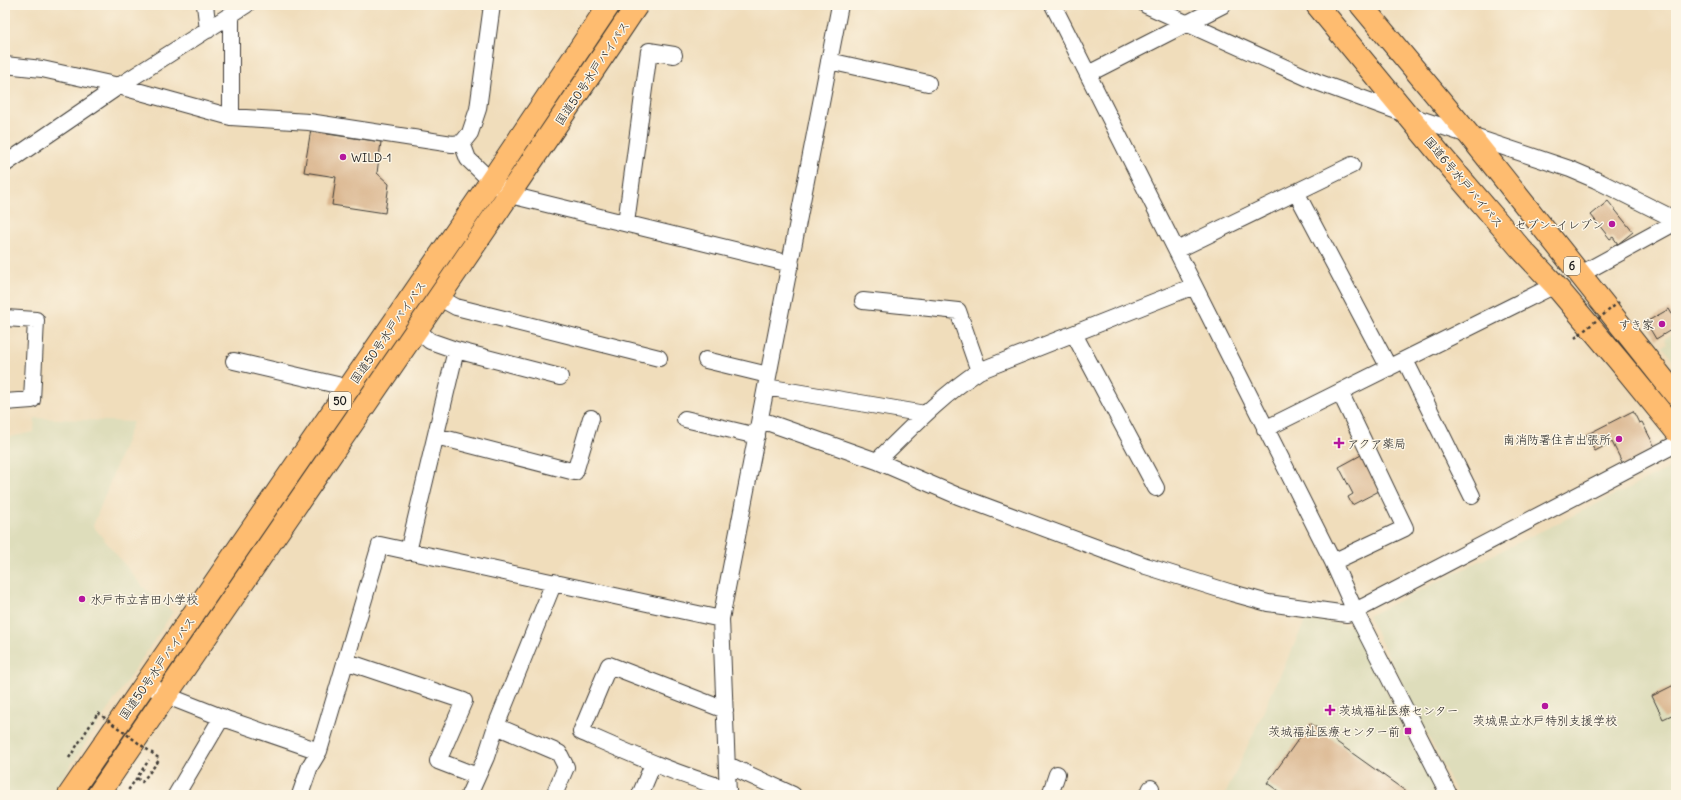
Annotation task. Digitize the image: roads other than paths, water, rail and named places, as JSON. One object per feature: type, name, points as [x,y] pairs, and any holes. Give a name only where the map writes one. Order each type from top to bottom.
[{"type":"highway","name":"国道50号水戸バイパス","points":[[69,795],[491,182],[609,5]]},
{"type":"highway","name":"国道50号水戸バイパス","points":[[98,795],[416,329],[510,195],[637,5]]},
{"type":"highway","name":"国道6号水戸バイパス","points":[[1317,5],[1521,249],[1555,285],[1676,431]]},
{"type":"highway","name":"6","points":[[1361,5],[1470,136],[1579,275],[1676,395]]},
{"type":"street","points":[[205,5],[208,30]]},
{"type":"street","points":[[5,164],[119,86],[246,5]]},
{"type":"street","points":[[5,65],[42,69],[119,86],[231,116],[309,122],[452,144],[462,143],[470,133],[478,109],[492,5]]},
{"type":"street","points":[[725,710],[610,665],[581,732],[653,764],[728,792],[728,765],[721,619],[840,5]]},
{"type":"street","points":[[1053,5],[1333,562],[1355,611],[1449,795]]},
{"type":"street","points":[[1146,5],[1317,82],[1408,115],[1570,169],[1596,180],[1676,221]]},
{"type":"street","points":[[1088,74],[1223,5]]},
{"type":"street","points":[[231,15],[231,116]]},
{"type":"street","points":[[626,223],[649,51],[674,55]]},
{"type":"street","points":[[829,61],[928,83]]},
{"type":"street","points":[[462,143],[468,159],[491,182],[510,195],[790,264]]},
{"type":"street","points":[[1177,250],[1352,165]]},
{"type":"street","points":[[1296,192],[1389,368]]},
{"type":"street","points":[[1579,275],[1676,221]]},
{"type":"street","points":[[1265,429],[1555,285]]},
{"type":"street","points":[[877,461],[925,414],[961,383],[980,371],[1194,286]]},
{"type":"street","points":[[438,297],[456,307],[659,358]]},
{"type":"street","points":[[863,301],[958,311],[980,371]]},
{"type":"street","points":[[5,318],[36,320],[32,400],[5,402]]},
{"type":"street","points":[[416,329],[430,340],[456,350],[560,377]]},
{"type":"street","points":[[1074,334],[1156,488]]},
{"type":"street","points":[[408,552],[456,350]]},
{"type":"street","points":[[706,360],[767,381],[925,414]]},
{"type":"street","points":[[1405,360],[1472,496]]},
{"type":"street","points":[[234,362],[350,388]]},
{"type":"street","points":[[1333,562],[1405,528],[1340,392]]},
{"type":"street","points":[[436,436],[575,472],[591,418]]},
{"type":"street","points":[[685,419],[757,436]]},
{"type":"street","points":[[760,420],[877,461],[966,499],[1146,566],[1225,591],[1275,604],[1347,614],[1676,444]]},
{"type":"street","points":[[300,795],[310,766],[319,751],[380,545],[721,619]]},
{"type":"street","points":[[469,795],[554,582]]},
{"type":"street","points":[[346,661],[464,701],[438,761],[477,776]]},
{"type":"street","points":[[147,683],[165,695],[319,751]]},
{"type":"street","points":[[176,795],[222,717]]},
{"type":"street","points":[[496,726],[559,753],[566,767],[554,795]]},
{"type":"street","points":[[640,795],[653,764]]},
{"type":"street","points":[[728,765],[793,795]]},
{"type":"street","points":[[1050,795],[1057,774]]},
{"type":"place","name":"WILD-1","points":[[343,157]]},
{"type":"place","name":"セブン-イレブン","points":[[1612,224]]},
{"type":"place","name":"すき家","points":[[1662,324]]},
{"type":"place","name":"南消防署住吉出張所","points":[[1619,439]]},
{"type":"place","name":"アクア薬局","points":[[1339,443]]},
{"type":"place","name":"水戸市立吉田小学校","points":[[82,599]]},
{"type":"place","name":"茨城県立水戸特別支援学校","points":[[1545,706]]},
{"type":"place","name":"茨城福祉医療センター","points":[[1330,710]]},
{"type":"place","name":"茨城福祉医療センター前","points":[[1408,731]]}]
